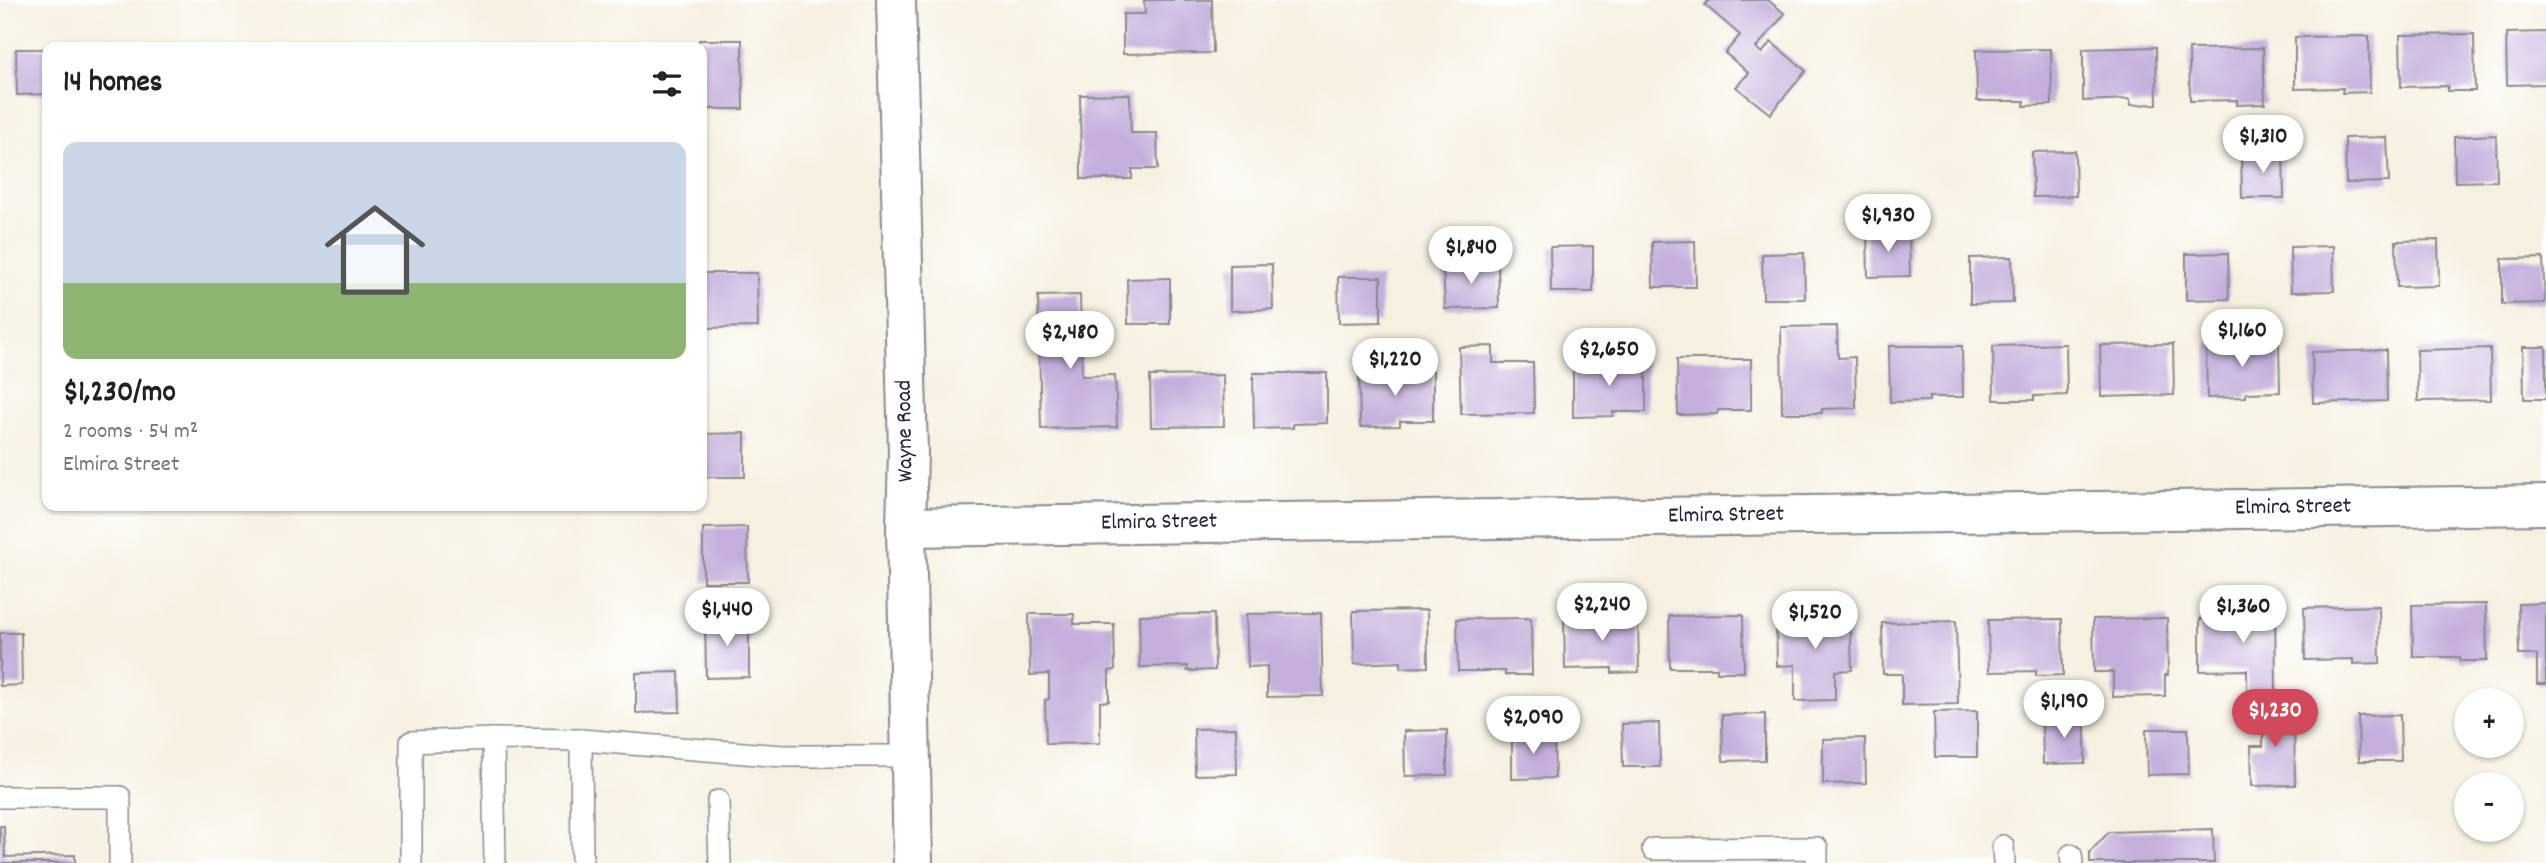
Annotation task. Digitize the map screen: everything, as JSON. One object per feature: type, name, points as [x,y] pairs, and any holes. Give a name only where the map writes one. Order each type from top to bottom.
[{"type":"street","name":"Wayne Road","points":[[897,0],[908,452],[906,527],[913,863]]},
{"type":"street","name":"Elmira Street","points":[[906,527],[2546,505]]},
{"type":"lane","points":[[493,739],[495,863]]},
{"type":"lane","points":[[411,863],[411,742],[581,740],[782,756],[911,756]]},
{"type":"lane","points":[[581,740],[582,863]]},
{"type":"lane","points":[[0,797],[120,797],[120,863]]},
{"type":"lane","points":[[718,801],[720,863]]},
{"type":"lane","points":[[1653,849],[1817,848],[1817,863]]},
{"type":"building","points":[[1144,0],[1212,0],[1213,53],[1123,54],[1123,14],[1145,14]]},
{"type":"building","points":[[1709,0],[1768,0],[1785,14],[1756,48],[1762,53],[1771,42],[1806,71],[1770,114],[1736,87],[1749,73],[1725,53],[1740,35],[1705,5]]},
{"type":"building","points":[[2546,32],[2546,84],[2507,85],[2506,33]]},
{"type":"building","points":[[2474,34],[2475,91],[2448,91],[2448,86],[2401,87],[2400,35]]},
{"type":"building","points":[[2369,36],[2370,92],[2342,93],[2343,88],[2295,89],[2295,37]]},
{"type":"building","points":[[742,40],[743,109],[707,109],[707,42],[699,42]]},
{"type":"building","points":[[2156,47],[2157,104],[2131,105],[2130,99],[2083,101],[2083,49]]},
{"type":"building","points":[[2263,48],[2265,104],[2237,105],[2237,100],[2190,101],[2189,49]]},
{"type":"building","points":[[16,49],[42,49],[42,94],[17,95]]},
{"type":"building","points":[[2051,49],[2052,105],[2024,106],[2025,101],[1977,101],[1976,50]]},
{"type":"building","points":[[1130,94],[1131,133],[1157,133],[1158,169],[1132,169],[1132,179],[1081,179],[1080,95]]},
{"type":"building","points":[[2496,135],[2497,181],[2455,182],[2454,137]]},
{"type":"building","points":[[2387,137],[2389,182],[2346,183],[2345,138]]},
{"type":"building","points":[[2075,151],[2076,196],[2033,197],[2032,152]]},
{"type":"building","points":[[2283,152],[2284,198],[2242,198],[2241,153]]},
{"type":"building","points":[[1867,231],[1909,231],[1910,276],[1868,277]]},
{"type":"building","points":[[2438,240],[2439,286],[2397,287],[2396,241]]},
{"type":"building","points":[[1695,241],[1696,287],[1653,287],[1652,242]]},
{"type":"building","points":[[1593,246],[1593,292],[1551,292],[1550,247]]},
{"type":"building","points":[[2333,246],[2334,291],[2291,292],[2290,247]]},
{"type":"building","points":[[1804,253],[1805,299],[1763,299],[1762,254]]},
{"type":"building","points":[[2228,253],[2229,299],[2186,300],[2186,254]]},
{"type":"building","points":[[2012,257],[2013,303],[1970,304],[1970,258]]},
{"type":"building","points":[[2543,258],[2545,303],[2502,304],[2502,259]]},
{"type":"building","points":[[1498,263],[1499,308],[1445,309],[1443,265]]},
{"type":"building","points":[[1272,264],[1273,309],[1230,311],[1230,265]]},
{"type":"building","points":[[707,273],[757,273],[758,327],[707,328]]},
{"type":"building","points":[[1338,277],[1381,277],[1381,322],[1339,323]]},
{"type":"building","points":[[1170,278],[1170,324],[1128,324],[1127,279]]},
{"type":"building","points":[[1080,295],[1082,376],[1115,375],[1117,427],[1041,429],[1038,296]]},
{"type":"building","points":[[1837,326],[1838,358],[1855,357],[1856,408],[1822,409],[1822,413],[1782,413],[1781,327]]},
{"type":"building","points":[[2279,342],[2280,392],[2246,393],[2246,397],[2207,398],[2206,343]]},
{"type":"building","points":[[2066,344],[2067,395],[2034,396],[2034,400],[1994,400],[1993,346]]},
{"type":"building","points":[[2173,344],[2174,395],[2101,397],[2100,345]]},
{"type":"building","points":[[1493,346],[1493,363],[1533,363],[1534,413],[1461,414],[1459,347]]},
{"type":"building","points":[[1889,346],[1962,346],[1963,397],[1929,397],[1929,401],[1890,402]]},
{"type":"building","points":[[2523,347],[2546,347],[2546,399],[2524,399]]},
{"type":"building","points":[[2490,348],[2491,400],[2418,401],[2417,350]]},
{"type":"building","points":[[2386,350],[2387,401],[2313,403],[2312,352]]},
{"type":"building","points":[[1677,359],[1751,359],[1751,410],[1718,410],[1717,414],[1678,415]]},
{"type":"building","points":[[1646,361],[1646,412],[1613,412],[1613,416],[1573,417],[1573,362]]},
{"type":"building","points":[[1359,371],[1433,371],[1433,421],[1400,421],[1400,426],[1360,427]]},
{"type":"building","points":[[1253,373],[1327,373],[1327,423],[1293,424],[1293,428],[1254,429]]},
{"type":"building","points":[[1223,375],[1224,426],[1151,427],[1150,376]]},
{"type":"building","points":[[745,433],[745,477],[707,477],[707,434]]},
{"type":"building","points":[[747,527],[748,582],[703,582],[703,528]]},
{"type":"building","points":[[2275,601],[2276,695],[2247,696],[2247,670],[2200,671],[2200,619],[2232,618],[2232,602]]},
{"type":"building","points":[[2546,603],[2546,684],[2537,684],[2537,655],[2519,655],[2518,604]]},
{"type":"building","points":[[2486,604],[2487,661],[2460,661],[2460,657],[2413,657],[2412,605]]},
{"type":"building","points":[[2379,606],[2380,663],[2353,664],[2353,659],[2305,660],[2304,608]]},
{"type":"building","points":[[1427,610],[1428,667],[1401,668],[1401,662],[1354,664],[1353,611]]},
{"type":"building","points":[[1850,612],[1852,670],[1835,671],[1835,700],[1795,701],[1795,665],[1777,666],[1776,614]]},
{"type":"building","points":[[1321,613],[1323,696],[1267,697],[1267,666],[1248,667],[1246,614]]},
{"type":"building","points":[[1029,614],[1074,614],[1074,624],[1114,624],[1115,670],[1109,671],[1109,701],[1100,702],[1100,743],[1046,744],[1045,700],[1049,699],[1049,674],[1030,675]]},
{"type":"building","points":[[1214,614],[1215,670],[1187,671],[1188,666],[1140,667],[1139,615]]},
{"type":"building","points":[[1743,615],[1744,672],[1717,672],[1717,668],[1670,668],[1669,616]]},
{"type":"building","points":[[1638,616],[1639,672],[1612,673],[1612,668],[1565,669],[1564,617]]},
{"type":"building","points":[[705,618],[749,618],[749,677],[706,678]]},
{"type":"building","points":[[1531,618],[1532,675],[1505,675],[1505,671],[1458,671],[1457,619]]},
{"type":"building","points":[[2167,618],[2168,675],[2165,675],[2165,696],[2113,697],[2113,672],[2094,672],[2093,619]]},
{"type":"building","points":[[2062,619],[2063,675],[2036,676],[2036,671],[1989,672],[1988,620]]},
{"type":"building","points":[[1956,621],[1958,704],[1902,705],[1902,674],[1883,674],[1882,623]]},
{"type":"building","points":[[0,633],[21,633],[22,685],[0,686]]},
{"type":"building","points":[[679,672],[680,712],[636,713],[636,673]]},
{"type":"building","points":[[2263,706],[2294,706],[2295,785],[2252,786],[2251,746],[2263,746]]},
{"type":"building","points":[[1977,711],[1977,757],[1935,757],[1934,712]]},
{"type":"building","points":[[1765,714],[1765,760],[1723,761],[1722,715]]},
{"type":"building","points":[[2400,715],[2401,761],[2359,761],[2358,716]]},
{"type":"building","points":[[2085,717],[2085,763],[2043,764],[2042,718]]},
{"type":"building","points":[[1659,723],[1660,767],[1623,767],[1622,724]]},
{"type":"building","points":[[1236,728],[1237,774],[1195,775],[1194,729]]},
{"type":"building","points":[[2146,729],[2188,729],[2189,774],[2147,775]]},
{"type":"building","points":[[1447,730],[1447,775],[1405,776],[1404,731]]},
{"type":"building","points":[[1554,733],[1555,778],[1512,779],[1512,734]]},
{"type":"building","points":[[1865,738],[1866,783],[1823,784],[1823,739]]},
{"type":"building","points":[[0,826],[4,826],[5,857],[75,855],[75,863],[0,863]]},
{"type":"building","points":[[2213,829],[2214,863],[2090,863],[2090,852],[2109,832]]}]
